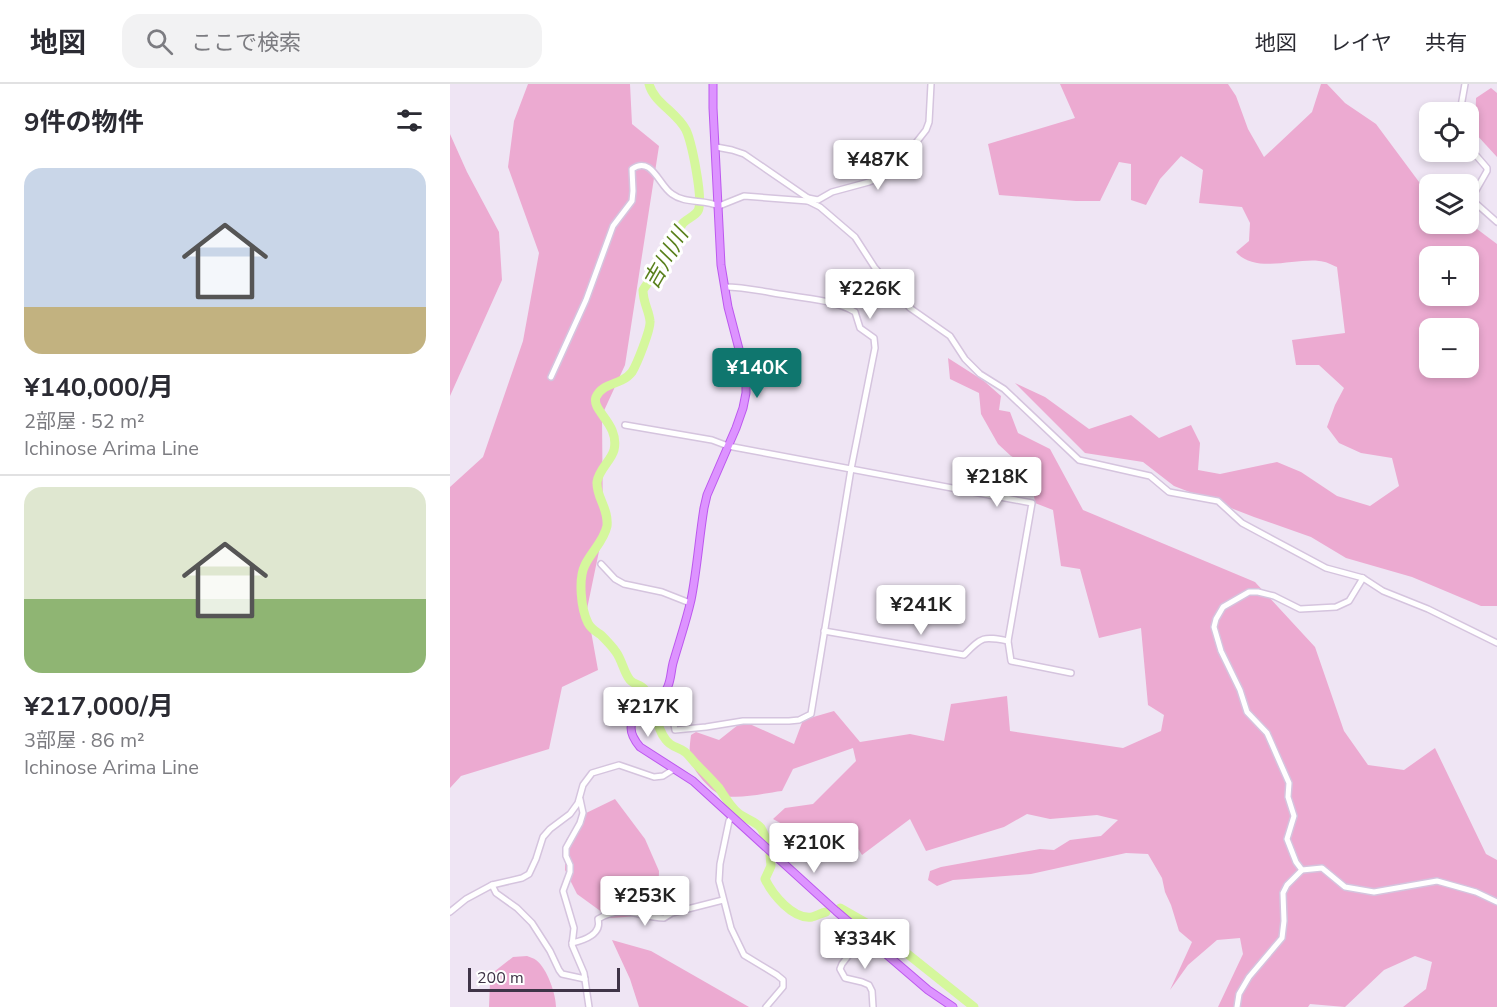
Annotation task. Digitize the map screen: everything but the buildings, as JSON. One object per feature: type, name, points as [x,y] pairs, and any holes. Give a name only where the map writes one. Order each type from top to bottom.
[{"type":"main road","points":[[713,84],[716,205],[722,265],[730,316],[746,376],[746,393],[743,408],[707,495],[690,603],[668,688],[635,717],[632,727],[633,739],[640,747],[693,781],[864,936],[928,990],[953,1007]]},
{"type":"street","points":[[551,377],[585,300],[613,226],[632,201],[632,169],[637,166],[648,167],[671,194],[692,201],[716,205],[744,196],[818,200],[832,192],[869,182],[890,172],[904,158],[926,130],[929,122],[932,84]]},
{"type":"street","points":[[1462,102],[1465,84]]},
{"type":"street","points":[[716,147],[744,154],[820,207],[855,237],[875,268],[910,308],[951,336],[972,367],[1004,389],[1079,460],[1150,476],[1169,492],[1218,501],[1242,523],[1326,568],[1363,578],[1383,591],[1428,609],[1497,643]]},
{"type":"street","points":[[1479,159],[1487,171],[1472,199],[1497,222]]},
{"type":"street","points":[[662,695],[669,698],[675,730],[743,721],[799,720],[811,714],[851,469],[874,348],[874,338],[860,328],[855,312],[849,308],[818,300],[725,287]]},
{"type":"street","points":[[625,425],[1032,503],[1008,641],[1011,661],[1071,673]]},
{"type":"street","points":[[601,564],[615,579],[624,584],[662,592],[690,603]]},
{"type":"street","points":[[1302,870],[1296,862],[1287,839],[1294,816],[1288,798],[1289,783],[1267,733],[1248,712],[1221,651],[1214,627],[1223,607],[1249,592],[1274,596],[1300,609],[1336,607],[1349,601],[1363,578]]},
{"type":"street","points":[[824,631],[964,655],[984,638],[1008,641]]},
{"type":"street","points":[[450,912],[466,899],[492,885],[522,878],[529,874],[543,837],[570,814],[578,803],[583,784],[592,773],[619,765],[654,777],[663,776],[674,769]]},
{"type":"street","points":[[579,795],[583,813],[566,848],[570,872],[563,891],[574,928],[572,943],[584,973],[589,1007]]},
{"type":"street","points":[[732,817],[729,821],[720,864],[719,881],[731,928],[744,955],[783,980],[783,987],[766,1007]]},
{"type":"street","points":[[1237,1007],[1239,994],[1249,977],[1282,938],[1283,893],[1287,885],[1302,870],[1322,868],[1345,887],[1374,892],[1437,881],[1476,892],[1497,902]]},
{"type":"street","points":[[492,885],[496,893],[518,908],[532,923],[562,974],[585,979]]},
{"type":"street","points":[[572,943],[589,937],[598,930],[598,919],[605,915],[628,911],[664,918],[672,913],[723,900]]},
{"type":"street","points":[[864,936],[840,969],[845,978],[869,985],[872,991],[873,1007]]},
{"type":"shaded area","points":[[528,84],[630,84],[632,124],[659,146],[625,365],[602,415],[603,532],[587,609],[598,670],[562,687],[549,749],[461,776],[450,788],[450,487],[483,457],[523,341],[539,253],[508,167],[514,121]]},
{"type":"shaded area","points":[[1060,84],[1228,84],[1236,96],[1248,129],[1264,157],[1312,112],[1321,84],[1327,84],[1345,103],[1376,124],[1419,182],[1419,234],[1479,234],[1479,230],[1497,244],[1497,606],[1481,606],[1412,577],[1346,558],[1311,537],[1174,486],[1143,462],[1085,453],[1015,383],[1045,397],[1089,429],[1131,415],[1159,438],[1191,425],[1200,443],[1198,470],[1220,474],[1277,462],[1301,472],[1337,496],[1370,506],[1399,486],[1392,458],[1361,453],[1339,443],[1327,427],[1344,388],[1319,365],[1296,365],[1292,340],[1345,333],[1337,267],[1321,261],[1264,264],[1244,259],[1236,252],[1249,241],[1250,223],[1242,207],[1199,203],[1203,170],[1181,156],[1160,179],[1146,205],[1131,200],[1131,164],[1119,162],[1100,201],[1076,201],[999,195],[988,144],[1075,118]]},
{"type":"shaded area","points":[[1491,88],[1497,93],[1497,157],[1479,137],[1479,102],[1476,102],[1476,98]]},
{"type":"shaded area","points":[[450,134],[499,232],[502,280],[450,396]]},
{"type":"shaded area","points":[[948,358],[984,381],[1001,396],[999,410],[1010,412],[1018,433],[1050,449],[1083,510],[1255,582],[1315,647],[1344,731],[1368,765],[1404,770],[1435,748],[1486,854],[1497,860],[1497,1007],[1403,1007],[1426,989],[1432,962],[1415,956],[1384,970],[1345,1007],[1310,1004],[1308,1007],[1218,1007],[1243,954],[1240,938],[1217,940],[1188,965],[1170,990],[1192,942],[1179,931],[1162,878],[1148,854],[1126,853],[1031,874],[953,880],[937,886],[928,880],[930,871],[941,867],[1040,849],[1054,850],[1070,840],[1101,836],[1118,820],[1097,815],[1050,819],[1027,814],[1004,827],[926,851],[910,819],[862,855],[854,842],[840,850],[817,853],[806,837],[773,819],[785,808],[813,804],[856,761],[853,748],[793,769],[782,791],[732,797],[720,795],[704,782],[690,759],[691,735],[696,732],[719,740],[743,721],[794,744],[803,720],[834,711],[860,742],[910,734],[944,741],[951,704],[1007,696],[1010,731],[1123,748],[1161,731],[1164,715],[1148,705],[1141,628],[1099,638],[1080,569],[1061,566],[1053,510],[1035,503],[1030,466],[1011,456],[998,444],[981,414],[979,393],[950,379]]},
{"type":"shaded area","points":[[615,799],[645,839],[659,871],[658,898],[640,916],[610,918],[577,894],[565,870],[566,840],[582,815]]},
{"type":"shaded area","points":[[612,940],[651,951],[749,1007],[639,1007],[630,979]]},
{"type":"shaded area","points":[[527,956],[535,959],[544,969],[553,989],[556,1007],[489,1007],[490,982],[495,971],[513,957]]},
{"type":"waterway","name":"吉川川","points":[[649,84],[656,97],[686,130],[696,169],[700,201],[695,215],[683,223],[670,253],[643,290],[650,325],[632,372],[629,376],[604,388],[596,397],[598,408],[610,425],[615,441],[614,450],[597,482],[607,526],[583,571],[582,602],[589,625],[618,655],[630,680],[643,688],[649,696],[659,728],[666,740],[688,755],[719,788],[738,813],[761,828],[768,844]]},
{"type":"waterway","name":"吉川川","points":[[770,855],[771,866],[765,879],[784,905],[805,917],[826,912]]},
{"type":"waterway","name":"吉川川","points":[[840,908],[875,928],[974,1007]]}]
